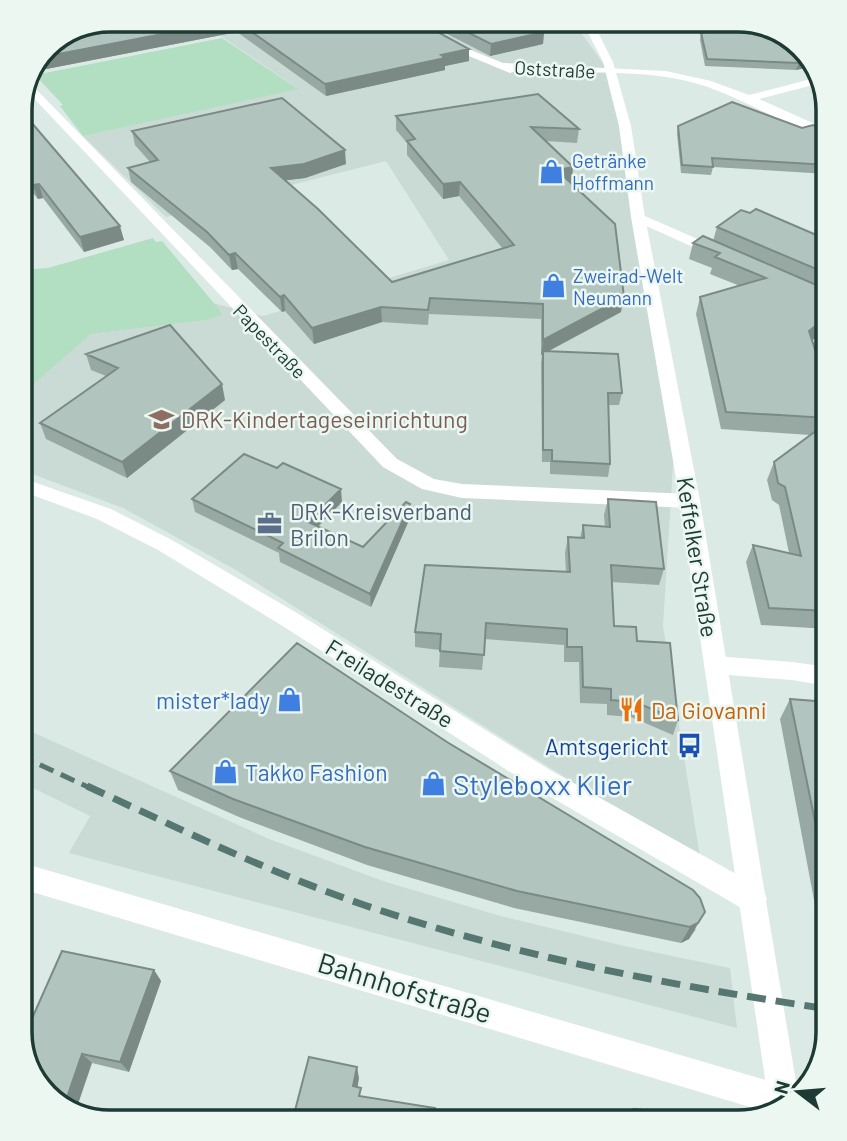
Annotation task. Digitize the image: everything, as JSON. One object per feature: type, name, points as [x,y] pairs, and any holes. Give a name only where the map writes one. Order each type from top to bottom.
[{"type":"street","name":"Keffelker Straße","points":[[592,32],[625,126],[638,218],[690,501],[782,1095]]},
{"type":"street","name":"Oststraße","points":[[433,36],[498,66],[535,77],[570,82]]},
{"type":"street","name":"Oststraße","points":[[498,66],[723,90],[816,129]]},
{"type":"street","points":[[749,99],[810,82]]},
{"type":"street","name":"Papestraße","points":[[33,95],[294,366],[401,471],[429,484],[462,491],[690,501]]},
{"type":"street","points":[[638,218],[737,262]]},
{"type":"street","name":"Freiladestraße","points":[[32,488],[104,514],[175,550],[541,778],[753,899]]},
{"type":"street","points":[[715,665],[816,675]]},
{"type":"street","name":"Bahnhofstraße","points":[[32,879],[421,992],[772,1101]]},
{"type":"shaded area","points":[[215,32],[580,32],[611,74],[674,449],[663,626],[701,863],[236,570],[123,508],[32,474],[32,384],[91,334],[207,320],[223,313],[213,303],[263,316],[449,260],[386,161],[166,217],[83,136],[297,88]]},
{"type":"shaded area","points":[[32,732],[269,839],[386,882],[497,915],[730,968],[737,1028],[69,853],[90,816],[32,787]]},
{"type":"green space","points":[[222,38],[298,89],[83,136],[60,106],[63,105],[38,78],[40,74]]},
{"type":"green space","points":[[153,238],[156,242],[162,241],[223,314],[207,320],[91,334],[32,385],[32,269],[48,268]]},
{"type":"building","points":[[173,32],[53,55],[80,37],[95,33]]},
{"type":"building","points":[[252,32],[438,32],[469,49],[441,55],[445,58],[325,84]]},
{"type":"building","points":[[467,32],[544,32],[491,44]]},
{"type":"building","points":[[742,32],[767,37],[793,54],[800,63],[707,59],[701,33]]},
{"type":"building","points":[[538,94],[579,129],[531,127],[573,167],[557,170],[615,224],[624,297],[543,340],[543,304],[430,298],[428,310],[381,307],[312,328],[284,295],[280,297],[235,253],[229,255],[207,232],[128,168],[158,160],[132,131],[282,98],[345,150],[304,164],[271,168],[318,209],[392,282],[514,245],[460,182],[443,184],[407,141],[415,139],[396,116]]},
{"type":"building","points":[[732,102],[802,128],[816,126],[816,164],[712,158],[713,167],[682,165],[678,126]]},
{"type":"building","points":[[32,123],[120,226],[80,237],[39,184],[33,185]]},
{"type":"building","points":[[756,209],[816,235],[816,269],[717,227],[741,210],[750,213]]},
{"type":"building","points":[[703,236],[816,285],[816,325],[809,331],[816,352],[816,417],[726,412],[700,297],[766,278],[715,257],[720,253],[693,243]]},
{"type":"building","points":[[170,325],[222,384],[122,462],[40,423],[118,368],[86,354]]},
{"type":"building","points":[[543,351],[618,354],[622,393],[608,393],[610,464],[552,461],[552,450],[543,450]]},
{"type":"building","points":[[816,431],[816,610],[769,608],[753,545],[801,556],[785,487],[778,483],[774,462]]},
{"type":"building","points":[[244,454],[277,468],[283,463],[341,489],[308,522],[363,547],[406,502],[410,504],[370,594],[278,548],[283,543],[192,499]]},
{"type":"building","points":[[608,499],[656,502],[664,569],[611,565],[614,626],[636,627],[637,641],[670,643],[678,720],[635,702],[611,700],[611,689],[583,687],[582,647],[567,647],[567,629],[486,623],[484,655],[440,651],[441,634],[415,632],[425,565],[570,572],[568,537],[584,538],[583,525],[610,527]]},
{"type":"building","points":[[297,643],[447,742],[693,890],[700,898],[705,912],[698,923],[690,927],[517,891],[365,847],[233,799],[170,771]]},
{"type":"building","points":[[790,699],[816,701],[816,826]]},
{"type":"building","points":[[62,951],[154,970],[120,1062],[82,1054],[67,1097],[54,1087],[37,1061],[32,1041],[32,1018]]},
{"type":"building","points":[[309,1057],[357,1067],[353,1086],[361,1088],[359,1096],[435,1108],[434,1110],[295,1110]]},
{"type":"railway","points":[[32,761],[90,788]]},
{"type":"railway","points":[[87,786],[293,878],[421,923],[594,968],[816,1007]]},
{"type":"place","name":"Getränke Hoffmann","points":[[552,171]]},
{"type":"place","name":"Zweirad-Welt Neumann","points":[[553,286]]},
{"type":"place","name":"DRK-Kindertageseinrichtung","points":[[161,419]]},
{"type":"place","name":"DRK-Kreisverband Brilon","points":[[270,524]]},
{"type":"place","name":"mister*lady","points":[[290,700]]},
{"type":"place","name":"Da Giovanni","points":[[631,710]]},
{"type":"place","name":"Amtsgericht","points":[[689,746]]},
{"type":"place","name":"Takko Fashion","points":[[225,772]]},
{"type":"place","name":"Styleboxx Klier","points":[[433,784]]}]
